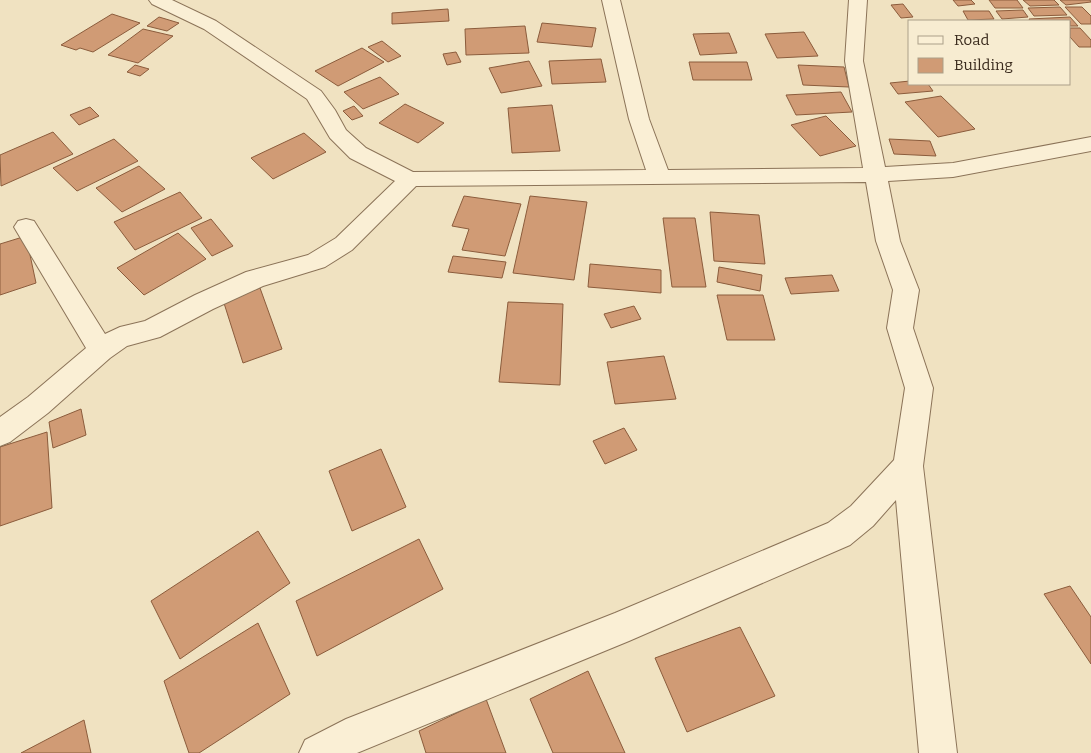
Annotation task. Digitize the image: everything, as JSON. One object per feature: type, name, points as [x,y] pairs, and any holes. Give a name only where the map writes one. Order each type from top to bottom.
[{"type":"street","points":[[158,0],[210,25],[314,95],[325,110],[337,133],[358,153],[410,179],[874,175],[954,170],[1091,144]]},
{"type":"street","points":[[610,0],[639,119],[659,176]]},
{"type":"street","points":[[858,0],[854,61],[874,175],[888,241],[906,290],[900,328],[919,388],[908,466],[938,753]]},
{"type":"street","points":[[0,432],[38,404],[101,350],[120,337],[151,330],[189,309],[255,279],[316,261],[344,244],[410,179]]},
{"type":"street","points":[[26,227],[101,350]]},
{"type":"street","points":[[318,753],[358,732],[616,629],[839,534],[862,516],[908,466]]},
{"type":"building","points":[[953,0],[971,0],[975,4],[958,6]]},
{"type":"building","points":[[989,0],[1017,0],[1023,8],[995,8]]},
{"type":"building","points":[[1023,0],[1054,0],[1059,5],[1030,6]]},
{"type":"building","points":[[1060,0],[1090,0],[1091,2],[1066,5]]},
{"type":"building","points":[[903,4],[913,17],[901,18],[891,5]]},
{"type":"building","points":[[1060,7],[1067,15],[1034,16],[1028,8]]},
{"type":"building","points":[[1065,7],[1082,7],[1091,16],[1091,24],[1081,24]]},
{"type":"building","points":[[448,9],[449,21],[392,24],[392,13]]},
{"type":"building","points":[[1023,10],[1028,17],[1002,19],[996,11]]},
{"type":"building","points":[[963,11],[989,11],[994,19],[968,20]]},
{"type":"building","points":[[112,14],[140,23],[93,52],[80,48],[76,50],[61,45]]},
{"type":"building","points":[[159,17],[179,23],[167,31],[147,26]]},
{"type":"building","points":[[1070,17],[1078,26],[1071,26],[1071,20],[1029,19]]},
{"type":"building","points":[[542,23],[596,28],[592,47],[537,42]]},
{"type":"building","points":[[525,26],[529,53],[466,55],[465,29]]},
{"type":"building","points":[[1071,28],[1080,28],[1091,40],[1091,47],[1079,47],[1071,38]]},
{"type":"building","points":[[143,29],[173,36],[138,63],[108,55]]},
{"type":"building","points":[[804,32],[818,56],[777,58],[765,34]]},
{"type":"building","points":[[729,33],[737,53],[700,55],[693,34]]},
{"type":"building","points":[[382,41],[401,56],[388,62],[368,47]]},
{"type":"building","points":[[362,48],[384,62],[338,86],[315,71]]},
{"type":"building","points":[[456,52],[461,62],[447,65],[443,54]]},
{"type":"building","points":[[601,59],[606,82],[552,84],[549,61]]},
{"type":"building","points":[[529,61],[542,86],[501,93],[489,68]]},
{"type":"building","points":[[689,62],[747,62],[752,80],[693,80]]},
{"type":"building","points":[[135,65],[149,69],[140,76],[127,72]]},
{"type":"building","points":[[798,65],[844,67],[849,87],[803,85]]},
{"type":"building","points":[[380,77],[399,94],[363,109],[344,92]]},
{"type":"building","points":[[908,81],[908,85],[929,85],[933,91],[898,94],[890,83]]},
{"type":"building","points":[[841,92],[852,112],[796,115],[786,95]]},
{"type":"building","points":[[941,96],[975,129],[938,137],[905,102]]},
{"type":"building","points":[[405,104],[444,123],[418,143],[379,123]]},
{"type":"building","points":[[552,105],[560,151],[512,153],[508,108]]},
{"type":"building","points":[[354,106],[363,116],[352,120],[343,111]]},
{"type":"building","points":[[90,107],[99,116],[79,125],[70,115]]},
{"type":"building","points":[[826,116],[856,146],[820,156],[791,125]]},
{"type":"building","points":[[53,132],[73,154],[1,186],[0,155]]},
{"type":"building","points":[[304,133],[326,152],[273,179],[251,158]]},
{"type":"building","points":[[114,139],[138,161],[77,191],[53,168]]},
{"type":"building","points":[[889,139],[930,141],[936,156],[894,154]]},
{"type":"building","points":[[139,166],[165,189],[122,212],[96,188]]},
{"type":"building","points":[[180,192],[202,218],[135,250],[114,222]]},
{"type":"building","points":[[464,196],[521,204],[505,256],[462,250],[469,229],[452,226]]},
{"type":"building","points":[[530,196],[587,202],[574,280],[513,273]]},
{"type":"building","points":[[710,212],[759,215],[765,264],[714,261]]},
{"type":"building","points":[[663,218],[695,218],[706,287],[672,287]]},
{"type":"building","points":[[211,219],[233,246],[212,256],[191,228]]},
{"type":"building","points":[[178,233],[206,259],[144,295],[117,268]]},
{"type":"building","points":[[26,236],[36,283],[0,295],[0,244]]},
{"type":"building","points":[[453,256],[506,262],[502,278],[448,272]]},
{"type":"building","points":[[590,264],[661,270],[661,293],[588,287]]},
{"type":"building","points":[[719,267],[762,275],[760,291],[717,282]]},
{"type":"building","points":[[832,275],[839,291],[791,294],[785,278]]},
{"type":"building","points":[[260,288],[282,349],[243,363],[223,300]]},
{"type":"building","points":[[717,295],[763,295],[775,340],[727,340]]},
{"type":"building","points":[[508,302],[563,304],[560,385],[499,382]]},
{"type":"building","points":[[634,306],[641,319],[611,328],[604,314]]},
{"type":"building","points":[[664,356],[676,399],[615,404],[607,362]]},
{"type":"building","points":[[81,409],[86,435],[53,448],[49,422]]},
{"type":"building","points":[[624,428],[637,450],[605,464],[593,441]]},
{"type":"building","points":[[47,432],[52,508],[0,526],[0,447]]},
{"type":"building","points":[[381,449],[406,507],[352,531],[329,471]]},
{"type":"building","points":[[258,531],[290,583],[180,659],[151,601]]},
{"type":"building","points":[[419,539],[443,589],[317,656],[296,601]]},
{"type":"building","points":[[1070,586],[1091,617],[1091,664],[1044,594]]},
{"type":"building","points":[[258,623],[290,694],[199,753],[189,753],[164,681]]},
{"type":"building","points":[[740,627],[775,696],[687,732],[655,658]]},
{"type":"building","points":[[588,671],[625,753],[553,753],[530,699]]},
{"type":"building","points":[[486,699],[506,753],[426,753],[419,731]]},
{"type":"building","points":[[84,720],[91,753],[21,753]]}]
